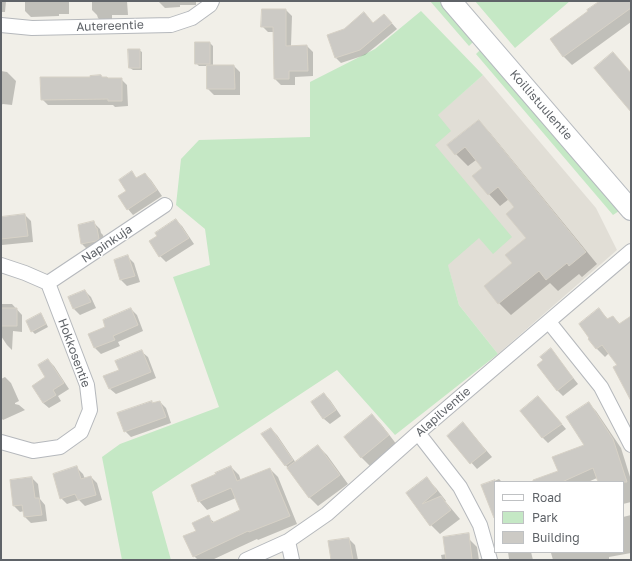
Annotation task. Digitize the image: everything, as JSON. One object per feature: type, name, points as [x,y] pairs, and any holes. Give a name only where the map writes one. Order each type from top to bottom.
[{"type":"street","name":"Autereentie","points":[[1,25],[32,28],[171,25],[192,18],[210,5],[212,1]]},
{"type":"street","name":"Koillistuulentie","points":[[451,1],[631,210]]},
{"type":"street","name":"Napinkuja","points":[[48,284],[165,205]]},
{"type":"street","name":"Alapilventie","points":[[246,560],[288,541],[327,514],[418,433],[631,251]]},
{"type":"street","points":[[1,265],[25,272],[48,284]]},
{"type":"street","name":"Hokkosentie","points":[[1,442],[34,451],[60,447],[81,432],[90,410],[87,386],[48,284]]},
{"type":"street","points":[[549,322],[601,387],[631,445]]},
{"type":"street","points":[[418,433],[460,487],[480,525],[490,560]]},
{"type":"street","points":[[288,541],[292,560]]},
{"type":"shaded area","points":[[483,75],[596,208],[617,250],[498,354],[459,305],[435,220],[419,131]]},
{"type":"green space","points":[[430,1],[440,1],[474,41],[469,46]]},
{"type":"green space","points":[[475,1],[570,1],[515,48]]},
{"type":"green space","points":[[421,11],[483,75],[438,115],[451,131],[435,145],[512,237],[493,254],[479,238],[448,265],[459,305],[498,354],[395,435],[337,370],[152,492],[171,560],[122,560],[102,457],[120,444],[219,407],[173,277],[210,265],[205,229],[176,205],[181,159],[199,140],[310,137],[310,82],[375,49]]},
{"type":"green space","points":[[481,49],[619,211],[613,215],[476,54]]},
{"type":"building","points":[[600,1],[631,1],[631,8],[563,57],[550,39]]},
{"type":"building","points":[[262,9],[286,9],[286,46],[307,45],[308,71],[289,71],[289,79],[274,79],[273,27],[261,27]]},
{"type":"building","points":[[364,12],[373,23],[384,14],[392,23],[360,50],[335,58],[327,35],[344,29]]},
{"type":"building","points":[[195,42],[210,42],[210,64],[195,64]]},
{"type":"building","points":[[128,49],[140,49],[140,68],[129,68]]},
{"type":"building","points":[[613,52],[631,73],[631,112],[594,68]]},
{"type":"building","points":[[207,65],[234,65],[235,89],[207,89]]},
{"type":"building","points":[[101,75],[102,77],[108,78],[122,78],[122,101],[108,101],[108,99],[41,100],[40,77],[90,77]]},
{"type":"building","points":[[479,120],[586,252],[569,266],[567,263],[546,280],[539,271],[498,304],[484,286],[512,263],[505,255],[526,238],[506,214],[514,207],[498,187],[488,195],[472,176],[482,168],[465,147],[455,155],[447,145]]},
{"type":"building","points":[[132,171],[136,178],[145,173],[157,190],[127,210],[118,196],[126,191],[119,180]]},
{"type":"building","points":[[25,214],[28,236],[1,239],[1,217]]},
{"type":"building","points":[[176,219],[189,238],[159,257],[149,241],[157,236],[155,233]]},
{"type":"building","points":[[94,221],[99,239],[81,244],[78,225]]},
{"type":"building","points":[[128,255],[135,276],[120,280],[114,260]]},
{"type":"building","points":[[85,290],[91,302],[73,309],[68,297]]},
{"type":"building","points":[[1,308],[17,308],[17,326],[1,326]]},
{"type":"building","points":[[131,308],[138,325],[113,336],[115,340],[94,348],[88,334],[105,327],[103,320]]},
{"type":"building","points":[[599,308],[607,319],[613,316],[619,324],[631,316],[631,401],[613,367],[617,365],[602,345],[596,349],[579,324]]},
{"type":"building","points":[[41,313],[46,324],[31,332],[26,321]]},
{"type":"building","points":[[551,348],[573,378],[557,391],[537,365],[543,360],[540,357]]},
{"type":"building","points":[[142,350],[151,372],[109,389],[103,376],[119,370],[115,361]]},
{"type":"building","points":[[48,359],[64,383],[53,390],[56,395],[43,403],[32,386],[45,377],[38,365]]},
{"type":"building","points":[[324,393],[336,410],[323,419],[311,402]]},
{"type":"building","points":[[538,396],[562,424],[542,438],[520,411]]},
{"type":"building","points":[[152,401],[152,403],[160,401],[166,417],[124,432],[117,413]]},
{"type":"building","points":[[589,402],[613,439],[627,482],[598,481],[593,468],[564,481],[533,481],[558,471],[552,457],[584,445],[566,417]]},
{"type":"building","points":[[372,414],[389,435],[361,458],[344,437]]},
{"type":"building","points":[[463,422],[486,451],[470,464],[447,436]]},
{"type":"building","points":[[271,428],[293,460],[285,466],[261,434]]},
{"type":"building","points":[[318,445],[340,475],[309,498],[287,468]]},
{"type":"building","points":[[77,466],[81,479],[91,476],[96,495],[78,500],[75,494],[60,499],[53,474]]},
{"type":"building","points":[[231,466],[237,481],[270,468],[290,516],[249,532],[248,531],[193,557],[183,536],[196,531],[192,523],[209,515],[212,523],[240,510],[231,488],[198,502],[191,485]]},
{"type":"building","points":[[32,477],[35,498],[39,498],[42,515],[24,517],[22,505],[13,506],[10,480]]},
{"type":"building","points":[[427,477],[437,491],[422,504],[441,496],[451,510],[430,526],[406,493]]},
{"type":"building","points":[[495,480],[494,518],[481,485]]},
{"type":"building","points":[[469,533],[472,560],[446,560],[443,537]]},
{"type":"building","points":[[349,538],[353,560],[331,560],[328,541]]}]
